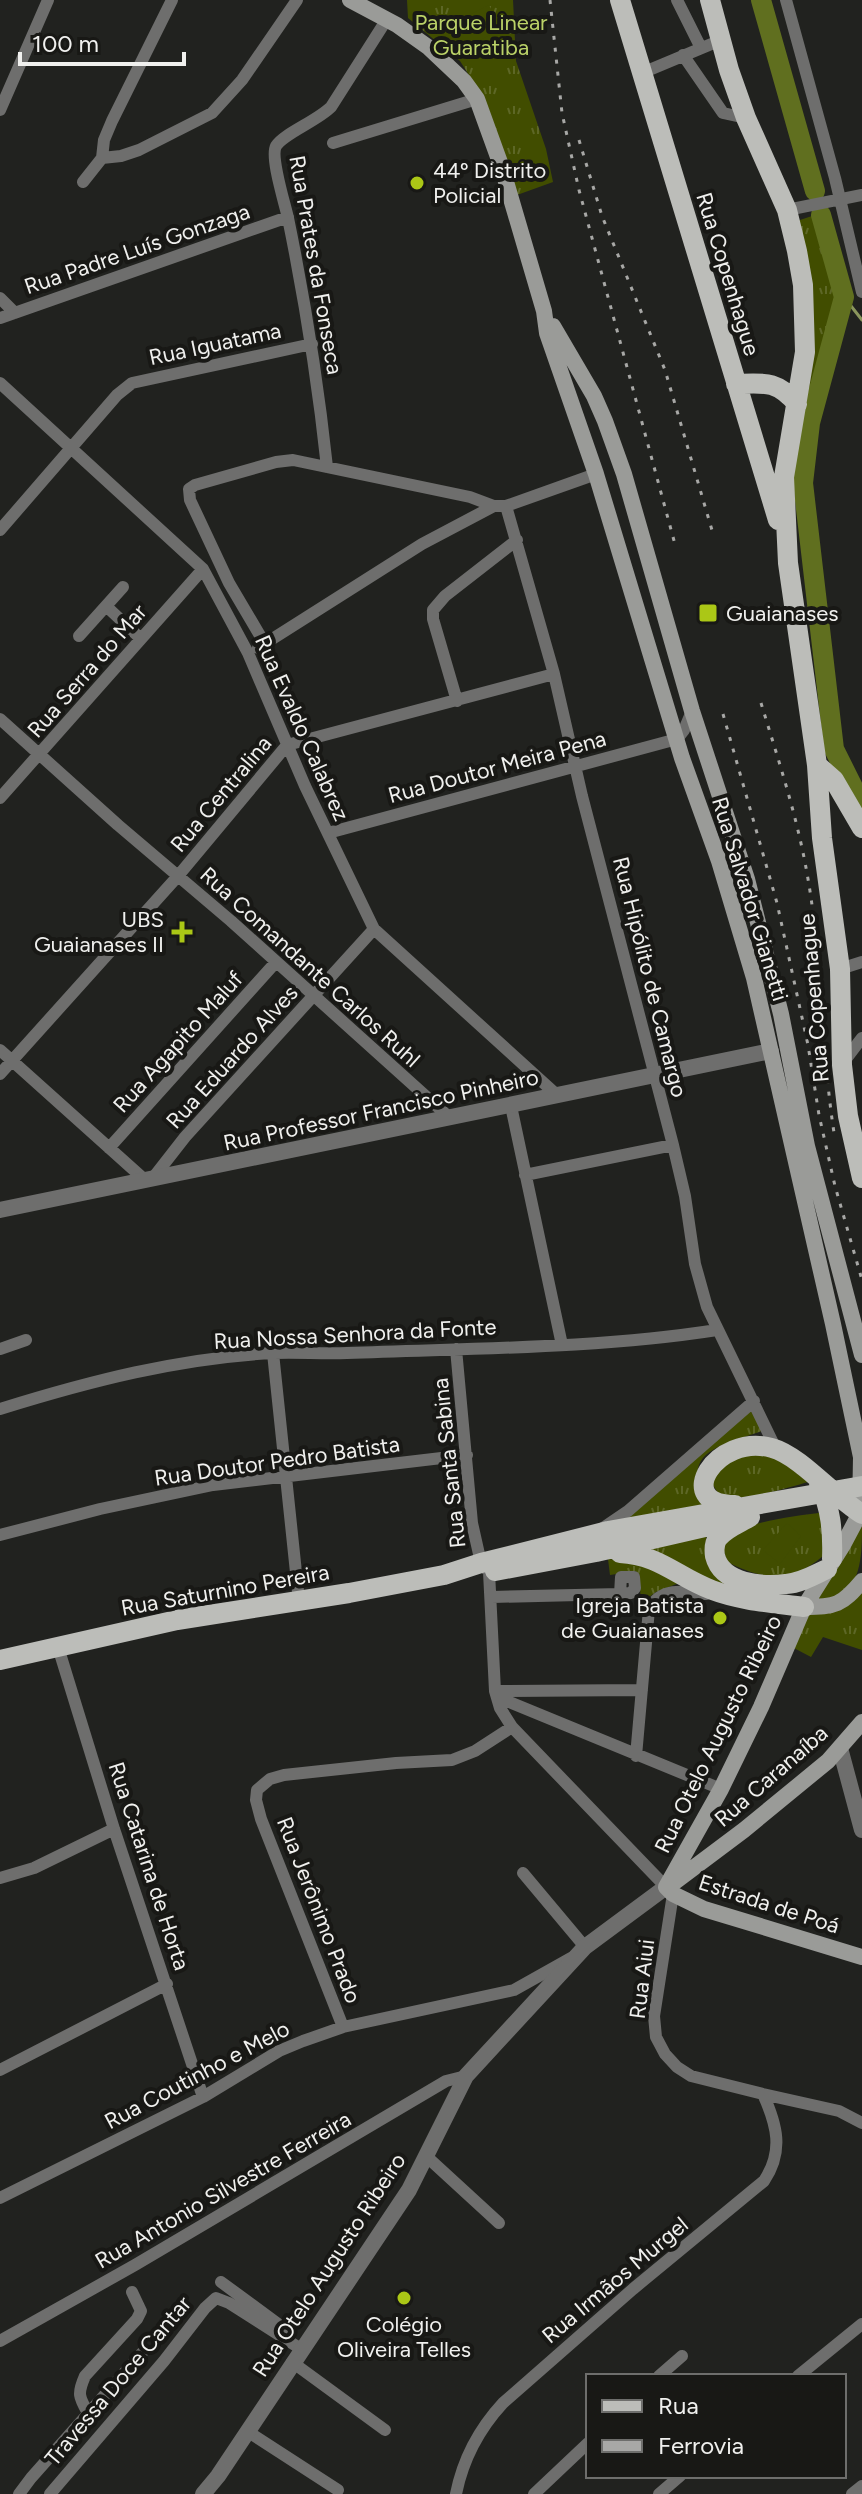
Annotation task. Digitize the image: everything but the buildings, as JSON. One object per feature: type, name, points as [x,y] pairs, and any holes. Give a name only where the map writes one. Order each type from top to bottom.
[{"type":"main road","name":"Rua Salvador Gianetti","points":[[350,0],[405,29],[449,65],[477,99],[500,160],[544,311],[547,333],[596,474],[754,978],[856,1430],[861,1457],[861,1508]]},
{"type":"main road","name":"Rua Copenhague","points":[[620,0],[754,438],[788,563],[817,765],[822,838],[840,969],[842,1065],[848,1116],[862,1178]]},
{"type":"main road","points":[[710,0],[711,44],[746,118],[796,208],[806,330],[784,477],[788,563]]},
{"type":"main road","name":"Rua Salvador Gianetti","points":[[544,311],[594,396],[626,480],[692,711],[747,879],[764,942],[807,1146],[862,1355]]},
{"type":"main road","points":[[745,408],[760,383]]},
{"type":"main road","points":[[736,384],[775,385],[784,389],[797,404]]},
{"type":"main road","points":[[754,438],[771,444],[790,438]]},
{"type":"main road","points":[[596,474],[611,472],[626,480]]},
{"type":"main road","points":[[817,765],[834,780],[862,828]]},
{"type":"main road","points":[[761,1446],[776,1449],[861,1508],[756,1511],[715,1503],[706,1491],[704,1476],[709,1467],[727,1453],[761,1446]]},
{"type":"main road","points":[[818,1479],[829,1509],[832,1526],[830,1564],[797,1582],[783,1585],[745,1582],[729,1575],[714,1553],[715,1541],[724,1532],[756,1511],[862,1486]]},
{"type":"main road","name":"Rua Otelo Augusto Ribeiro","points":[[669,1891],[761,1707],[804,1607],[843,1545],[861,1508]]},
{"type":"main road","name":"Rua Saturnino Pereira","points":[[0,1660],[177,1620],[485,1568],[756,1511]]},
{"type":"main road","points":[[594,1543],[642,1555],[698,1584],[731,1596],[804,1607],[842,1603],[862,1581]]},
{"type":"main road","name":"Rua Caranaíba","points":[[669,1891],[840,1748],[862,1722]]},
{"type":"main road","name":"Estrada de Poá","points":[[669,1891],[704,1909],[862,1957]]},
{"type":"street","points":[[2,101],[48,0]]},
{"type":"street","points":[[83,182],[102,158],[104,140],[112,121],[172,0]]},
{"type":"street","points":[[102,158],[139,150],[212,113],[242,80],[297,0]]},
{"type":"street","points":[[642,73],[711,44],[677,0]]},
{"type":"street","points":[[786,0],[862,292]]},
{"type":"street","name":"Rua Prates da Fonseca","points":[[327,467],[312,344],[288,217],[273,157],[275,147],[331,107],[387,19]]},
{"type":"street","points":[[683,55],[723,113],[746,118]]},
{"type":"street","points":[[333,143],[477,99]]},
{"type":"street","points":[[796,208],[862,195]]},
{"type":"street","name":"Rua Padre Luís Gonzaga","points":[[0,318],[288,217]]},
{"type":"street","points":[[0,298],[15,313]]},
{"type":"street","name":"Rua Iguatama","points":[[0,530],[124,388],[138,380],[312,344]]},
{"type":"street","name":"Rua Evaldo Calabrez","points":[[0,383],[203,569],[248,653],[287,745],[374,929],[558,1096]]},
{"type":"street","points":[[265,644],[215,554],[190,500],[189,489],[197,484],[293,460],[500,506]]},
{"type":"street","points":[[248,653],[422,544],[500,506],[596,474]]},
{"type":"street","name":"Rua Hipólito de Camargo","points":[[500,506],[517,540],[554,674],[673,1145],[685,1196],[695,1264],[707,1307],[776,1449]]},
{"type":"street","points":[[457,701],[433,610],[445,596],[517,540]]},
{"type":"street","name":"Rua Serra do Mar","points":[[0,798],[203,569]]},
{"type":"street","points":[[79,636],[123,587]]},
{"type":"street","points":[[106,606],[141,639]]},
{"type":"street","name":"Rua Centralina","points":[[0,1074],[178,876],[287,745],[554,674]]},
{"type":"street","points":[[677,739],[692,711]]},
{"type":"street","name":"Rua Comandante Carlos Ruhl","points":[[0,719],[450,1118]]},
{"type":"street","name":"Rua Doutor Meira Pena","points":[[328,833],[677,739]]},
{"type":"street","name":"Rua Eduardo Alves","points":[[149,1179],[374,929]]},
{"type":"street","name":"Rua Agapito Maluf","points":[[109,1148],[276,962]]},
{"type":"street","points":[[840,969],[862,962]]},
{"type":"street","points":[[842,1065],[862,1036],[849,1030],[843,1020]]},
{"type":"street","points":[[0,1050],[109,1148],[149,1179]]},
{"type":"street","name":"Rua Professor Francisco Pinheiro","points":[[0,1210],[771,1051]]},
{"type":"street","points":[[511,1106],[562,1345]]},
{"type":"street","points":[[525,1175],[673,1145]]},
{"type":"street","name":"Rua Nossa Senhora da Fonte","points":[[0,1409],[123,1374],[273,1353],[562,1345],[676,1337],[717,1330]]},
{"type":"street","points":[[0,1349],[26,1340]]},
{"type":"street","name":"Rua Santa Sabina","points":[[456,1349],[472,1523],[492,1597],[496,1694],[500,1708],[512,1727],[669,1891]]},
{"type":"street","points":[[273,1353],[299,1601]]},
{"type":"street","name":"Rua Saturnino Pereira","points":[[594,1543],[754,1401]]},
{"type":"street","name":"Rua Doutor Pedro Batista","points":[[0,1535],[179,1492],[467,1455]]},
{"type":"street","points":[[636,1756],[649,1609],[653,1600],[670,1592],[731,1596]]},
{"type":"street","points":[[492,1597],[620,1594]]},
{"type":"street","name":"Rua Catarina de Horta","points":[[58,1647],[114,1829],[203,2097]]},
{"type":"street","points":[[496,1694],[642,1690]]},
{"type":"street","points":[[496,1694],[636,1756],[721,1789]]},
{"type":"street","name":"Rua Jerônimo Prado","points":[[343,2027],[261,1819],[257,1790],[270,1779],[284,1775],[452,1760],[475,1751],[512,1727]]},
{"type":"street","points":[[840,1748],[862,1830]]},
{"type":"street","points":[[0,1878],[34,1868],[114,1829]]},
{"type":"street","points":[[523,1873],[580,1952]]},
{"type":"street","name":"Rua Otelo Augusto Ribeiro","points":[[203,2494],[393,2216],[466,2076],[580,1952],[669,1891]]},
{"type":"street","name":"Rua Aiui","points":[[669,1891],[654,2016],[656,2037],[665,2054],[691,2076],[839,2111],[862,2123]]},
{"type":"street","name":"Rua Coutinho e Melo","points":[[0,2198],[203,2097],[279,2051],[343,2027],[514,1990],[580,1952]]},
{"type":"street","points":[[0,2070],[167,1984]]},
{"type":"street","points":[[514,1990],[526,1992],[534,2003]]},
{"type":"street","name":"Rua Antonio Silvestre Ferreira","points":[[0,2341],[446,2081],[466,2076]]},
{"type":"street","name":"Rua Irmãos Murgel","points":[[456,2494],[474,2440],[503,2403],[764,2181],[775,2161],[778,2142],[773,2116],[763,2094]]},
{"type":"street","points":[[426,2156],[499,2223]]},
{"type":"street","points":[[221,2282],[275,2323],[299,2351],[385,2430]]},
{"type":"street","points":[[88,2413],[79,2398],[80,2387],[85,2376],[137,2319],[141,2311],[132,2292]]},
{"type":"street","name":"Travessa Doce Cantar","points":[[50,2494],[216,2298],[299,2351]]},
{"type":"street","points":[[800,2374],[862,2324]]},
{"type":"street","points":[[19,2494],[142,2353]]},
{"type":"street","points":[[661,2374],[682,2356]]},
{"type":"street","points":[[247,2431],[338,2490]]},
{"type":"street","points":[[534,2494],[586,2445]]},
{"type":"street","points":[[659,2494],[678,2478]]},
{"type":"street","points":[[852,2494],[862,2486]]},
{"type":"green space","name":"Parque Linear Guaratiba","points":[[407,0],[513,0],[516,61],[546,149],[553,182],[517,195],[483,97],[460,61],[408,18]]},
{"type":"green space","points":[[489,5],[502,29],[464,48],[451,24]]},
{"type":"green space","points":[[818,214],[840,302],[805,412],[797,221]]},
{"type":"green space","points":[[750,1409],[762,1431],[719,1447],[708,1453],[701,1462],[698,1472],[700,1486],[708,1504],[618,1524]]},
{"type":"green space","points":[[752,1452],[777,1457],[808,1482],[749,1496],[726,1497],[719,1494],[712,1484],[718,1464]]},
{"type":"green space","points":[[825,1512],[823,1556],[811,1565],[788,1575],[776,1576],[753,1573],[727,1562],[723,1548],[726,1536],[762,1523]]},
{"type":"green space","points":[[787,1523],[801,1536],[780,1564],[763,1550]]},
{"type":"green space","points":[[862,1526],[859,1565],[853,1583],[840,1596],[814,1602]]},
{"type":"green space","points":[[707,1532],[705,1549],[731,1588],[645,1551]]},
{"type":"green space","points":[[608,1559],[631,1560],[679,1583],[656,1592],[641,1603],[639,1574],[635,1571],[610,1575]]},
{"type":"green space","points":[[862,1589],[862,1650],[823,1637],[811,1657],[792,1647],[805,1615]]},
{"type":"waterway","points":[[761,0],[815,191]]},
{"type":"waterway","points":[[821,215],[844,297],[810,423],[803,483],[834,749],[862,805]]},
{"type":"waterway","points":[[844,297],[862,320]]},
{"type":"railway","points":[[550,0],[562,113],[579,190],[676,548]]},
{"type":"railway","points":[[579,140],[602,216],[665,370],[714,537]]},
{"type":"railway","points":[[761,703],[793,813],[808,879],[835,1139]]},
{"type":"railway","points":[[723,714],[777,903],[835,1186],[862,1280]]},
{"type":"place","name":"44º Distrito Policial","points":[[417,183]]},
{"type":"place","name":"Guaianases","points":[[708,613]]},
{"type":"place","name":"UBS Guaianases II","points":[[182,932]]},
{"type":"place","name":"Igreja Batista de Guaianases","points":[[720,1618]]},
{"type":"place","name":"Colégio Oliveira Telles","points":[[404,2298]]}]
